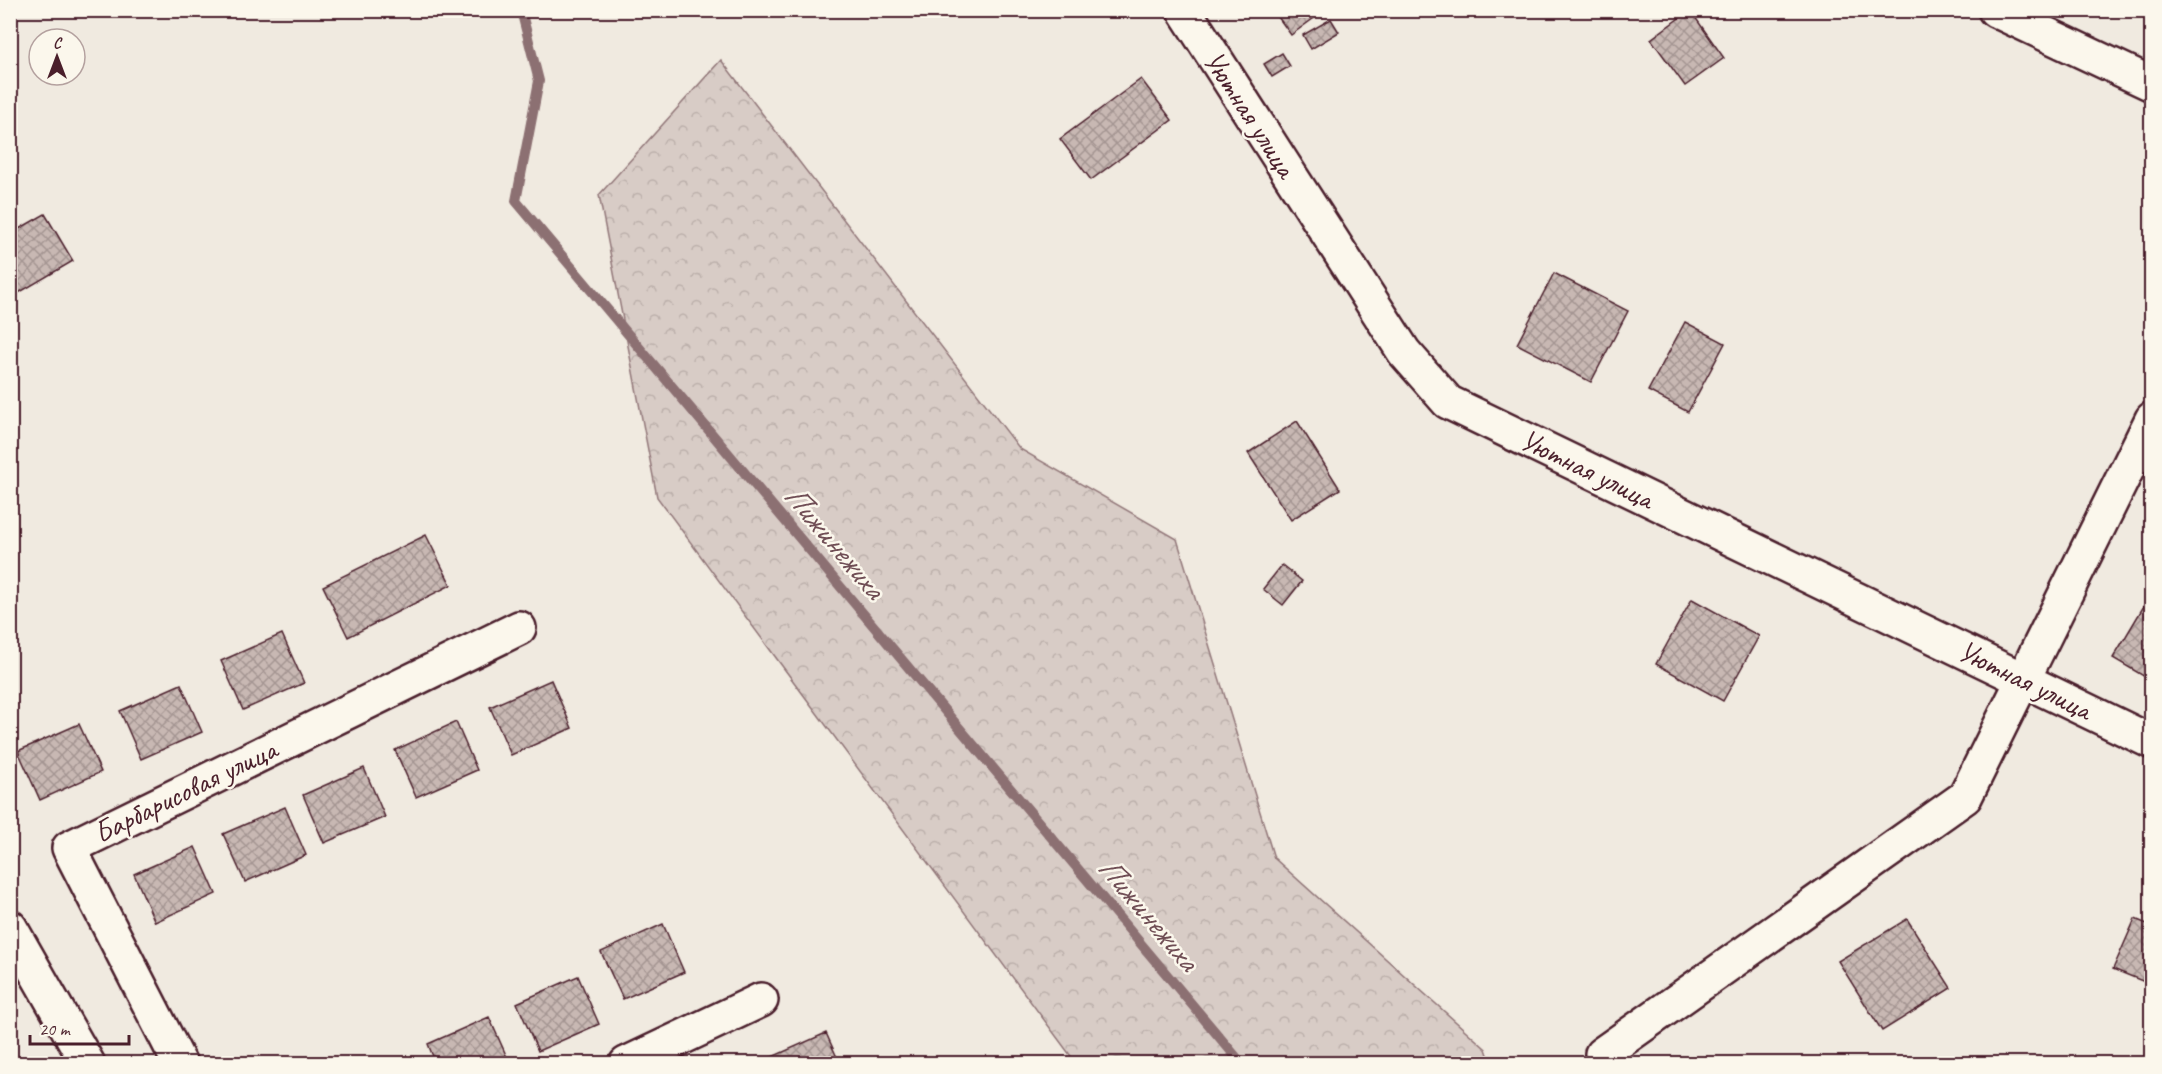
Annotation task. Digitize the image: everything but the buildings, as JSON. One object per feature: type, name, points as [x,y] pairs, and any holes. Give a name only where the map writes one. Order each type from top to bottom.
[{"type":"street","name":"Уютная улица","points":[[1184,10],[1404,352],[1448,402],[2025,679],[2151,742]]},
{"type":"street","points":[[1995,10],[2151,84]]},
{"type":"street","points":[[1608,1064],[1602,1054],[1965,797],[2151,419]]},
{"type":"street","name":"Барбарисовая улица","points":[[180,1064],[69,848],[519,628]]},
{"type":"street","points":[[10,927],[88,1064]]},
{"type":"street","points":[[626,1064],[761,1000]]},
{"type":"green space","points":[[721,60],[1020,449],[1177,539],[1274,858],[1486,1049],[1491,1063],[1076,1063],[657,497],[599,195]]},
{"type":"waterway","name":"Пижинежиха","points":[[521,10],[539,81],[516,201],[1242,1064]]}]
